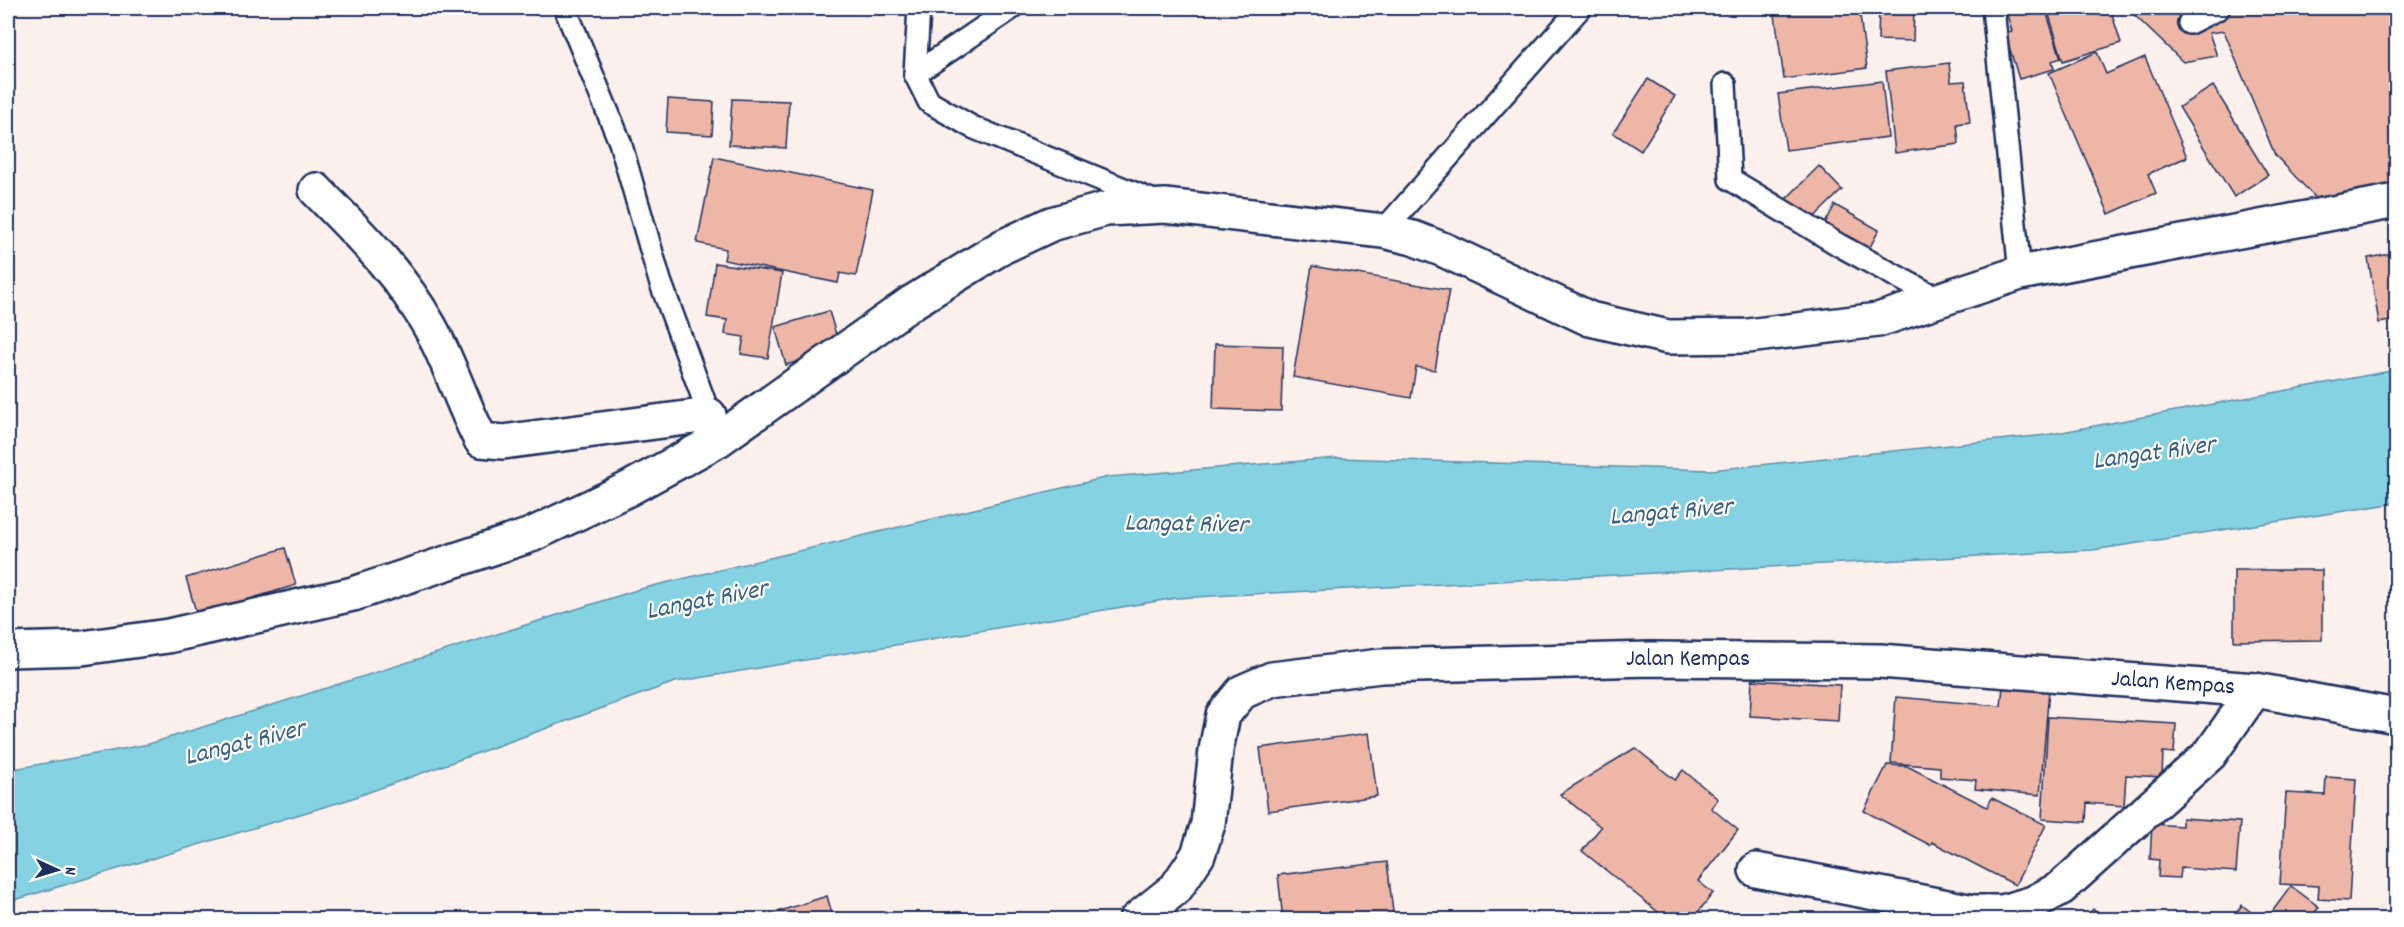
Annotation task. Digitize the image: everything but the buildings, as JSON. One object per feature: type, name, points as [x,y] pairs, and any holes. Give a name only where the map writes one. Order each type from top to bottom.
[{"type":"street","points":[[316,190],[388,264],[431,328],[466,413],[481,440],[503,442],[714,428]]},
{"type":"street","points":[[8,650],[82,648],[168,636],[353,594],[531,535],[628,489],[714,428],[1002,247],[1051,224],[1106,209],[1165,206],[1383,231],[1413,238],[1444,250],[1590,320],[1668,337],[1748,336],[1866,321],[1940,300],[2019,273],[2397,201]]},
{"type":"street","name":"Jalan Kempas","points":[[1137,920],[1176,888],[1197,855],[1208,824],[1216,750],[1223,715],[1242,692],[1272,679],[1381,666],[1650,659],[1857,661],[2255,690],[2397,716]]},
{"type":"street","points":[[1756,870],[1973,912],[2002,912],[2033,903],[2061,888],[2210,754],[2255,690]]},
{"type":"street","points":[[2049,920],[2061,888]]},
{"type":"lane","points":[[565,8],[620,142],[660,281],[714,428]]},
{"type":"lane","points":[[919,8],[915,74],[929,102],[972,127],[1165,206]]},
{"type":"lane","points":[[915,74],[1012,8]]},
{"type":"lane","points":[[1383,231],[1580,8]]},
{"type":"lane","points":[[1993,8],[2019,273]]},
{"type":"lane","points":[[2189,23],[2219,8]]},
{"type":"lane","points":[[1725,84],[1730,178],[1839,245],[1940,300]]},
{"type":"water","name":"Langat River","points":[[2396,370],[2396,503],[2093,550],[1176,598],[675,682],[347,800],[8,902],[8,770],[149,744],[640,589],[1108,477],[1337,458],[1711,470],[2046,435]]}]
